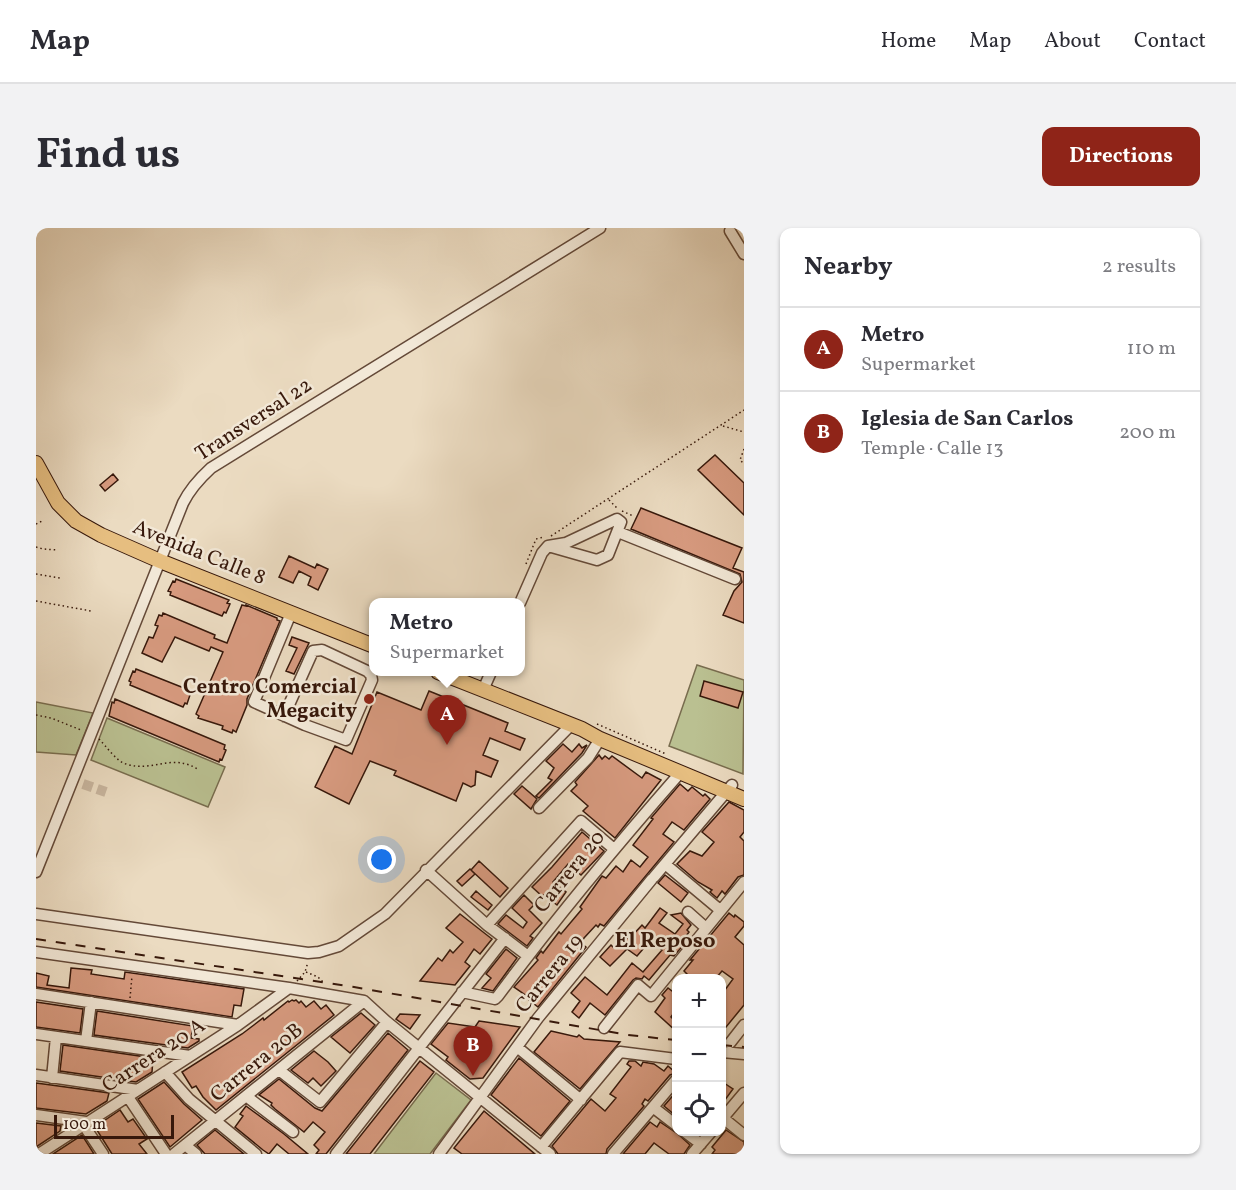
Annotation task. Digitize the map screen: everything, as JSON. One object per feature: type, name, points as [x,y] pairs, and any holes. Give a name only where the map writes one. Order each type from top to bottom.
[{"type":"main road","name":"Avenida Calle 8","points":[[36,463],[58,503],[76,521],[101,535],[160,561],[369,644]]},
{"type":"main road","points":[[448,676],[577,727],[680,773],[734,789]]},
{"type":"main road","points":[[577,727],[604,733],[734,789],[744,799]]},
{"type":"street","name":"Transversal 22","points":[[36,872],[50,829],[73,783],[190,490],[211,468],[600,228]]},
{"type":"street","points":[[730,231],[744,254]]},
{"type":"street","points":[[522,598],[542,553],[548,546],[566,543],[617,519],[621,522],[608,555],[597,560],[548,546]]},
{"type":"street","points":[[618,532],[735,579]]},
{"type":"street","points":[[291,613],[254,702],[346,740],[372,680],[371,676]]},
{"type":"street","points":[[284,716],[313,651],[322,650],[369,672]]},
{"type":"street","points":[[483,690],[489,676]]},
{"type":"street","points":[[36,914],[308,953],[339,946],[359,928],[386,914],[426,870],[577,727]]},
{"type":"street","points":[[539,808],[588,758],[600,739]]},
{"type":"street","name":"Carrera 20","points":[[462,992],[495,999],[614,849],[680,773]]},
{"type":"street","name":"Carrera 19","points":[[444,1152],[538,1018],[653,878],[734,789]]},
{"type":"street","points":[[487,925],[581,821],[614,849]]},
{"type":"street","points":[[665,864],[720,910]]},
{"type":"street","points":[[426,870],[487,925],[528,956]]},
{"type":"street","points":[[604,1029],[638,985],[651,996],[720,910],[742,890]]},
{"type":"street","points":[[688,912],[706,928]]},
{"type":"street","points":[[336,1154],[505,938]]},
{"type":"street","points":[[36,952],[364,1001],[546,1150],[581,1100],[620,1052],[672,1058]]},
{"type":"street","name":"Carrera 20 A","points":[[39,1154],[238,1025],[289,988]]},
{"type":"street","points":[[36,994],[238,1025]]},
{"type":"street","name":"Carrera 20B","points":[[174,1154],[364,1001]]},
{"type":"street","points":[[86,1041],[91,1002]]},
{"type":"street","points":[[279,1070],[320,1102],[387,1022]]},
{"type":"street","points":[[730,1043],[744,1025]]},
{"type":"street","points":[[36,1034],[190,1056]]},
{"type":"street","points":[[52,1077],[56,1037]]},
{"type":"street","points":[[517,1047],[581,1100]]},
{"type":"street","points":[[726,1052],[744,1054]]},
{"type":"street","points":[[165,1072],[189,1099],[256,1154]]},
{"type":"street","points":[[36,1075],[138,1090]]},
{"type":"street","points":[[613,1154],[674,1082]]},
{"type":"street","points":[[726,1114],[744,1093]]},
{"type":"street","points":[[246,1096],[293,1132]]},
{"type":"street","points":[[128,1097],[166,1154]]},
{"type":"street","points":[[654,1108],[672,1122]]},
{"type":"street","points":[[36,1114],[85,1123],[103,1154]]},
{"type":"street","points":[[726,1122],[744,1135]]},
{"type":"street","points":[[691,1136],[701,1144]]},
{"type":"street","points":[[692,1154],[707,1136]]},
{"type":"street","points":[[185,1145],[196,1154]]},
{"type":"path","points":[[552,535],[744,410]]},
{"type":"path","points":[[722,426],[744,432]]},
{"type":"path","points":[[740,460],[744,449]]},
{"type":"path","points":[[740,460],[744,457]]},
{"type":"path","points":[[740,460],[744,464]]},
{"type":"path","points":[[36,524],[42,521]]},
{"type":"path","points":[[36,547],[57,550]]},
{"type":"path","points":[[36,574],[60,578]]},
{"type":"path","points":[[36,601],[91,611]]},
{"type":"path","points":[[36,716],[51,718],[91,734],[113,752],[118,760],[127,765],[138,766],[173,761],[183,762],[199,770]]},
{"type":"path","points":[[289,988],[305,972],[308,953]]},
{"type":"path","points":[[128,1008],[133,967]]},
{"type":"path","points":[[305,972],[324,982],[327,994]]},
{"type":"green space","points":[[697,665],[744,680],[743,774],[669,746]]},
{"type":"green space","points":[[36,702],[93,713],[76,755],[36,752]]},
{"type":"green space","points":[[107,718],[225,767],[208,807],[91,760]]},
{"type":"green space","points":[[436,1073],[471,1100],[430,1154],[374,1154]]},
{"type":"building","points":[[715,455],[744,483],[744,515],[698,470]]},
{"type":"building","points":[[113,474],[118,480],[105,491],[100,485]]},
{"type":"building","points":[[641,508],[742,548],[733,568],[744,572],[744,623],[723,615],[734,591],[742,582],[740,574],[631,529]]},
{"type":"building","points":[[289,556],[315,568],[317,564],[328,569],[318,590],[308,585],[311,577],[299,571],[293,583],[279,577]]},
{"type":"building","points":[[176,579],[229,600],[227,603],[230,604],[226,613],[224,612],[222,616],[170,595],[171,592],[168,591]]},
{"type":"building","points":[[242,605],[280,621],[247,699],[247,705],[236,732],[233,730],[232,733],[222,729],[223,726],[198,718],[196,714],[223,652],[211,647],[209,651],[175,637],[162,662],[142,653],[149,637],[153,638],[158,626],[155,625],[159,615],[162,616],[163,613],[215,635],[214,638],[227,643]]},
{"type":"building","points":[[292,637],[309,643],[294,674],[286,671],[297,648],[289,645]]},
{"type":"building","points":[[136,669],[189,690],[187,704],[185,703],[183,707],[130,685],[129,681]]},
{"type":"building","points":[[704,681],[743,692],[738,708],[700,696]]},
{"type":"building","points":[[429,691],[508,723],[505,731],[525,739],[520,750],[490,738],[483,755],[498,761],[491,777],[476,771],[475,785],[471,787],[463,783],[456,801],[394,775],[396,771],[370,761],[349,804],[315,787],[335,746],[352,754],[377,692],[421,710]]},
{"type":"building","points":[[115,699],[225,745],[226,750],[222,760],[220,759],[219,762],[109,716],[112,702],[114,703]]},
{"type":"building","points":[[563,744],[572,752],[579,744],[582,748],[587,745],[539,798],[536,796],[552,780],[548,778],[554,768],[546,761]]},
{"type":"building","points":[[599,755],[602,759],[605,756],[609,759],[612,756],[642,778],[646,772],[661,780],[615,838],[583,811],[588,806],[571,791],[577,785],[575,782]]},
{"type":"building","points":[[680,784],[688,791],[692,787],[710,799],[684,830],[672,822],[663,834],[674,842],[604,926],[596,925],[584,938],[581,943],[586,947],[538,1007],[514,987],[538,960],[536,958],[541,951],[543,953],[559,932],[561,934],[582,909],[580,907],[602,876],[606,878],[616,866],[623,872],[631,860],[640,867],[648,857],[633,845],[653,819],[651,818]]},
{"type":"building","points":[[522,786],[537,799],[531,809],[514,794]]},
{"type":"building","points":[[729,802],[744,810],[744,832],[740,837],[744,841],[744,875],[738,877],[725,894],[722,891],[717,898],[710,892],[712,890],[698,882],[677,864],[690,851],[702,856],[714,842],[702,832]]},
{"type":"building","points":[[582,832],[604,851],[581,875],[568,864],[553,882],[566,892],[557,905],[532,887]]},
{"type":"building","points":[[479,861],[508,888],[500,897],[471,870]]},
{"type":"building","points":[[470,869],[475,874],[462,886],[457,881]]},
{"type":"building","points":[[665,875],[688,893],[681,902],[658,883]]},
{"type":"building","points":[[476,891],[492,905],[488,910],[471,897]]},
{"type":"building","points":[[524,895],[534,905],[529,910],[542,923],[530,936],[533,938],[527,946],[498,924],[506,915],[523,928],[527,922],[512,908]]},
{"type":"building","points":[[660,908],[667,913],[659,923],[675,934],[683,924],[671,915],[681,913],[691,925],[683,940],[686,942],[674,956],[670,955],[649,980],[644,976],[642,979],[633,980],[605,1015],[590,1003],[579,1018],[572,1012],[580,1001],[571,993],[585,977],[607,995],[632,963],[643,972],[662,950],[650,941],[637,956],[627,949],[610,966],[600,957],[611,945],[614,948],[618,943],[621,945],[642,925],[645,928]]},
{"type":"building","points":[[729,913],[744,922],[744,926],[735,937],[744,945],[744,1005],[726,1027],[726,989],[733,979],[722,971],[719,974],[687,974],[684,971],[693,960],[690,960]]},
{"type":"building","points":[[460,914],[492,939],[480,954],[474,949],[465,962],[470,966],[455,985],[420,981],[438,958],[442,961],[450,950],[453,953],[463,942],[446,928]]},
{"type":"building","points":[[506,949],[517,958],[493,991],[482,988],[491,978],[486,974]]},
{"type":"building","points":[[71,968],[92,970],[91,974],[124,979],[125,972],[244,989],[241,1006],[234,1005],[232,1017],[36,987],[36,973],[49,976],[47,985],[69,988]]},
{"type":"building","points":[[668,988],[672,991],[672,1027],[655,1012],[665,998],[662,995]]},
{"type":"building","points":[[292,1000],[299,1003],[301,1001],[306,1007],[314,1001],[321,1009],[326,1005],[334,1015],[216,1110],[196,1086],[192,1088],[182,1072]]},
{"type":"building","points":[[36,1002],[83,1009],[80,1033],[36,1027]]},
{"type":"building","points":[[97,1011],[193,1026],[191,1038],[199,1039],[199,1041],[188,1048],[94,1035]]},
{"type":"building","points":[[361,1013],[375,1025],[350,1053],[331,1037]]},
{"type":"building","points":[[400,1014],[420,1015],[410,1029],[396,1019]]},
{"type":"building","points":[[479,1021],[520,1027],[483,1078],[470,1079],[446,1060],[448,1057],[431,1044],[448,1023],[475,1027]]},
{"type":"building","points":[[551,1031],[577,1037],[579,1035],[584,1039],[620,1042],[580,1089],[534,1052]]},
{"type":"building","points":[[388,1033],[408,1050],[326,1154],[316,1154],[319,1150],[314,1145],[325,1132],[313,1122],[304,1132],[275,1109],[272,1103],[259,1095],[279,1079],[322,1111]]},
{"type":"building","points":[[63,1045],[153,1058],[152,1072],[136,1082],[60,1071]]},
{"type":"building","points":[[314,1051],[336,1071],[321,1086],[313,1078],[308,1083],[291,1070]]},
{"type":"building","points":[[519,1058],[570,1101],[541,1136],[491,1095]]},
{"type":"building","points":[[420,1061],[434,1072],[370,1154],[346,1154]]},
{"type":"building","points":[[629,1061],[635,1061],[641,1066],[643,1062],[654,1064],[664,1071],[668,1066],[672,1070],[672,1074],[648,1101],[645,1099],[642,1104],[644,1106],[607,1149],[606,1154],[558,1154],[552,1146],[591,1099],[605,1111],[616,1098],[610,1094],[631,1067],[627,1064]]},
{"type":"building","points":[[164,1082],[202,1120],[170,1147],[138,1099]]},
{"type":"building","points":[[36,1083],[109,1093],[107,1101],[86,1114],[36,1108]]},
{"type":"building","points":[[726,1084],[733,1089],[726,1099]]},
{"type":"building","points":[[672,1097],[672,1113],[664,1106]]},
{"type":"building","points":[[246,1106],[308,1154],[289,1154],[277,1144],[269,1154],[263,1150],[235,1127],[243,1116],[240,1114]]},
{"type":"building","points":[[120,1110],[128,1122],[133,1119],[147,1139],[139,1144],[147,1154],[112,1154],[95,1127]]},
{"type":"building","points":[[484,1111],[535,1154],[462,1154],[454,1148]]},
{"type":"building","points":[[650,1122],[657,1127],[660,1122],[672,1130],[672,1136],[680,1136],[690,1145],[684,1154],[669,1154],[654,1143],[645,1154],[623,1154]]},
{"type":"building","points":[[36,1123],[61,1126],[60,1131],[36,1147]]},
{"type":"building","points":[[215,1130],[244,1154],[205,1154],[197,1145]]},
{"type":"building","points":[[726,1130],[744,1142],[744,1154],[712,1154],[715,1150],[712,1147],[721,1136],[726,1136]]},
{"type":"building","points":[[82,1135],[94,1154],[53,1154]]},
{"type":"tunnel","points":[[83,784],[106,792]]},
{"type":"railway","points":[[36,939],[354,987],[628,1035],[672,1040]]},
{"type":"railway","points":[[726,1045],[744,1047]]},
{"type":"place","name":"Centro Comercial Megacity","points":[[369,699]]},
{"type":"place","name":"Metro","points":[[447,745]]},
{"type":"place","name":"Iglesia de San Carlos","points":[[473,1076]]},
{"type":"district","name":"El Reposo","points":[[665,941]]}]
